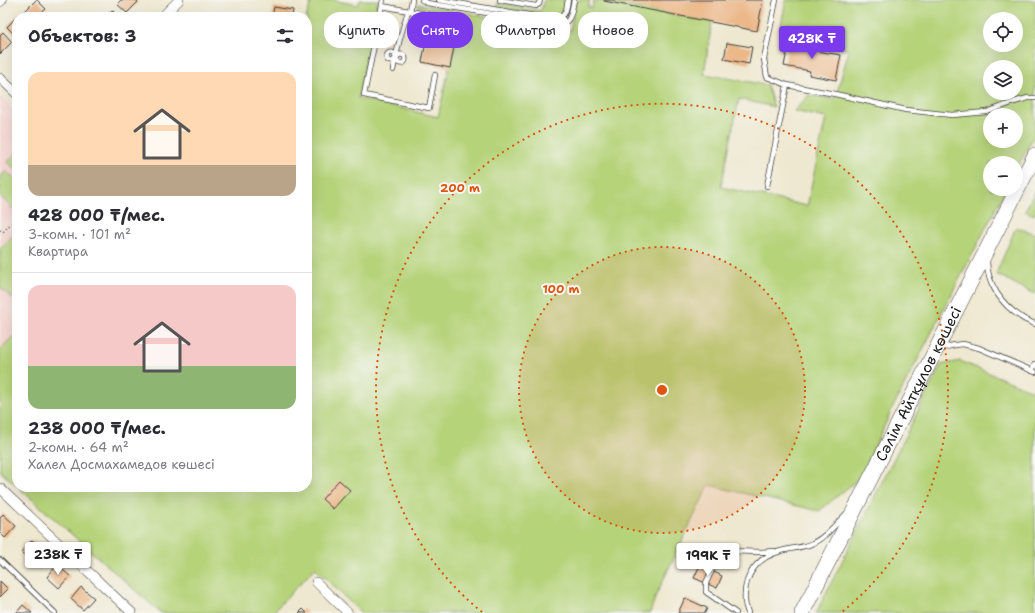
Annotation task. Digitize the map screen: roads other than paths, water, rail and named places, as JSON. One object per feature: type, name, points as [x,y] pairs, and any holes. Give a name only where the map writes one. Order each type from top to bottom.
[{"type":"highway","name":"Сәлім Айтқұлов көшесі","points":[[802,613],[1035,155]]},
{"type":"street","points":[[167,12],[179,0]]},
{"type":"street","points":[[0,78],[12,89]]},
{"type":"street","points":[[0,488],[132,613]]},
{"type":"street","points":[[316,582],[348,613]]},
{"type":"lane","points":[[383,0],[364,95],[429,108],[435,74]]},
{"type":"lane","points":[[393,70],[412,0]]},
{"type":"lane","points":[[422,0],[427,3],[558,25],[568,21],[574,0]]},
{"type":"lane","points":[[439,0],[553,19],[564,16],[568,0]]},
{"type":"lane","points":[[500,0],[536,6],[539,4],[540,0]]},
{"type":"lane","points":[[776,0],[764,59],[767,77],[787,85],[906,110],[952,115],[987,112],[1021,100],[1035,98]]},
{"type":"lane","points":[[382,6],[414,12]]},
{"type":"lane","points":[[767,186],[787,85]]},
{"type":"lane","points":[[992,239],[987,262],[989,278],[992,284],[999,296],[1007,305],[1021,317],[1035,324]]},
{"type":"lane","points":[[932,358],[946,347],[963,344],[979,348],[1034,372],[1035,364]]},
{"type":"lane","points":[[736,613],[706,592],[706,583],[718,557],[722,553],[728,551],[780,551],[812,544],[825,536],[860,499]]},
{"type":"lane","points":[[748,613],[745,602],[745,585],[752,570],[760,560],[780,551]]},
{"type":"lane","points":[[0,560],[55,613]]}]
